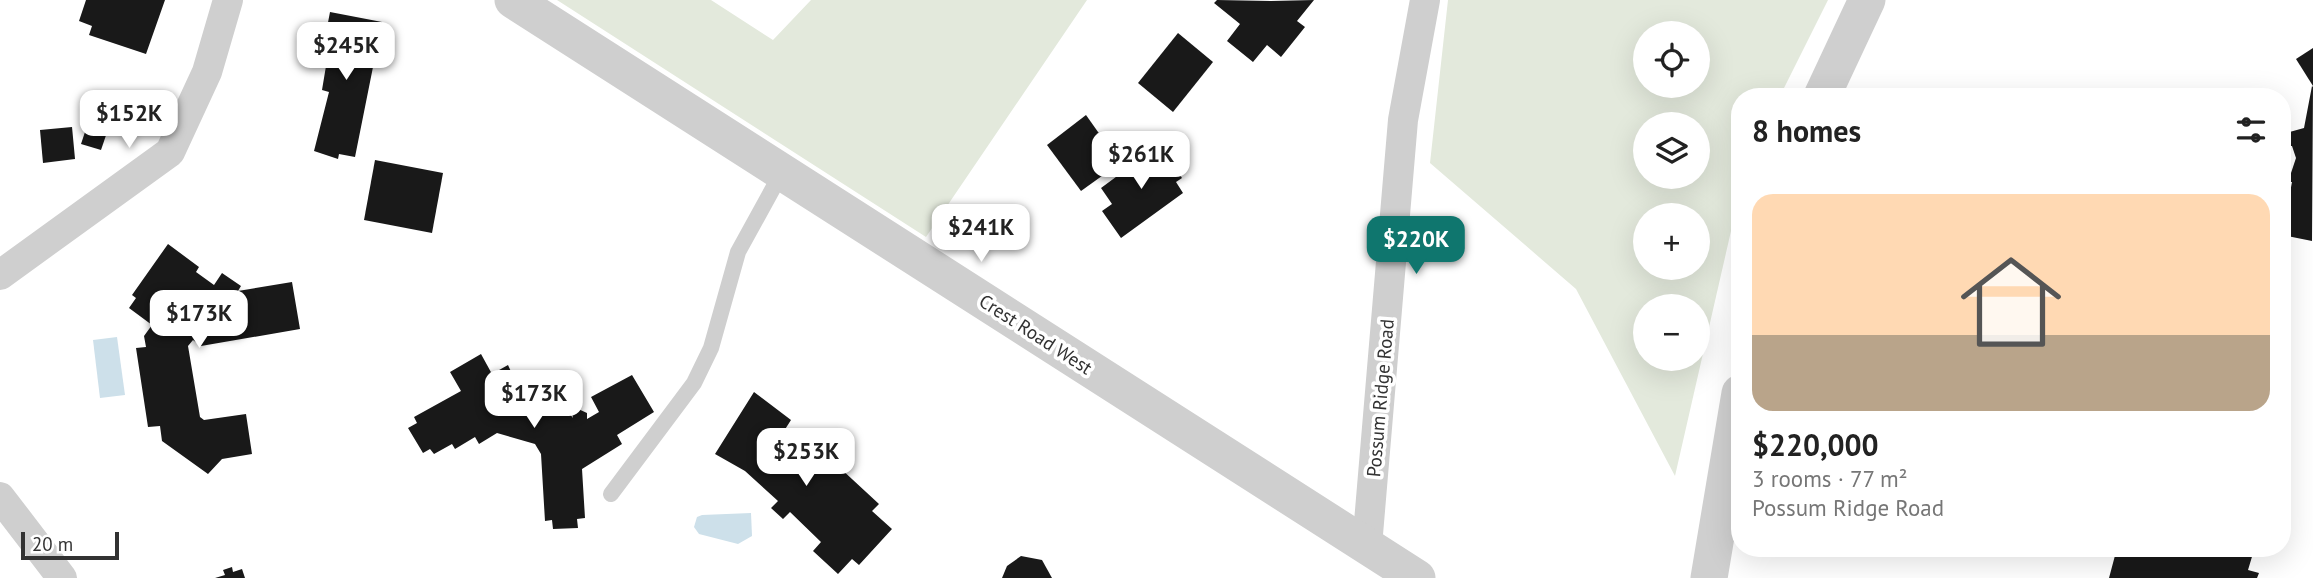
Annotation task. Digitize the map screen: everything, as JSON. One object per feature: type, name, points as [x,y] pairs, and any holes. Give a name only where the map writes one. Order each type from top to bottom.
[{"type":"street","points":[[0,275],[170,152],[207,72],[228,0]]},
{"type":"street","name":"Crest Road West","points":[[513,0],[1417,578]]},
{"type":"street","name":"Possum Ridge Road","points":[[1367,546],[1403,120],[1425,0]]},
{"type":"street","points":[[1826,88],[1867,0]]},
{"type":"street","points":[[1709,578],[1731,447]]},
{"type":"street","points":[[0,498],[62,578]]},
{"type":"lane","points":[[611,494],[694,383],[711,348],[738,252],[782,172]]},
{"type":"shaded area","points":[[557,0],[711,0],[773,40],[811,0],[1087,0],[926,237]]},
{"type":"shaded area","points":[[1448,0],[1828,0],[1784,88],[1731,88],[1731,231],[1710,323],[1710,294],[1633,294],[1633,371],[1699,371],[1675,476],[1576,289],[1430,163]]},
{"type":"water","points":[[117,337],[125,395],[100,398],[93,340]]},
{"type":"water","points":[[751,513],[752,536],[738,544],[699,534],[694,527],[697,517],[702,515]]},
{"type":"building","points":[[86,0],[165,0],[146,54],[89,35],[92,26],[79,21]]},
{"type":"building","points":[[1217,0],[1314,0],[1297,21],[1305,27],[1281,57],[1267,45],[1253,62],[1227,41],[1240,24],[1214,3]]},
{"type":"building","points":[[330,12],[382,22],[355,157],[339,154],[338,159],[314,151],[329,92],[322,90],[327,60],[321,59]]},
{"type":"building","points":[[1178,33],[1213,62],[1173,112],[1138,83]]},
{"type":"building","points":[[2313,48],[2313,86],[2296,59]]},
{"type":"building","points":[[2312,86],[2312,241],[2291,237],[2291,173],[2296,158],[2291,146],[2291,132],[2304,128]]},
{"type":"building","points":[[98,93],[118,100],[101,150],[81,144]]},
{"type":"building","points":[[1086,115],[1120,163],[1081,191],[1047,145]]},
{"type":"building","points":[[72,127],[75,159],[43,163],[40,130]]},
{"type":"building","points":[[1153,145],[1156,148],[1159,146],[1182,178],[1176,182],[1183,193],[1121,238],[1102,211],[1112,204],[1101,188],[1143,157],[1141,154]]},
{"type":"building","points":[[375,160],[443,173],[432,233],[364,220]]},
{"type":"building","points":[[168,244],[199,267],[196,272],[214,285],[222,273],[241,286],[238,291],[292,282],[300,329],[201,346],[193,340],[188,346],[200,417],[204,420],[246,414],[252,454],[222,459],[208,474],[162,441],[160,426],[148,427],[136,348],[146,347],[144,336],[152,325],[129,308],[136,298],[132,295]]},
{"type":"building","points":[[481,354],[492,374],[508,365],[524,400],[569,413],[573,418],[572,412],[576,408],[587,413],[587,419],[599,412],[591,397],[632,375],[654,412],[617,435],[622,444],[582,469],[585,518],[577,519],[578,528],[553,529],[552,520],[545,521],[541,454],[535,444],[497,433],[479,444],[475,437],[455,449],[452,444],[434,454],[430,449],[423,453],[408,428],[417,423],[414,417],[461,391],[450,372]]},
{"type":"building","points":[[754,392],[791,420],[775,445],[772,443],[770,447],[804,479],[826,455],[879,504],[872,511],[892,529],[859,565],[852,559],[838,574],[813,551],[821,542],[790,512],[783,519],[771,508],[778,501],[745,471],[715,454]]},
{"type":"building","points":[[1021,556],[1042,560],[1052,578],[1002,578],[1007,566]]},
{"type":"building","points":[[2115,557],[2252,557],[2248,570],[2259,573],[2257,578],[2109,578]]},
{"type":"building","points":[[232,567],[233,572],[242,569],[245,578],[215,578],[225,575],[223,570]]}]
